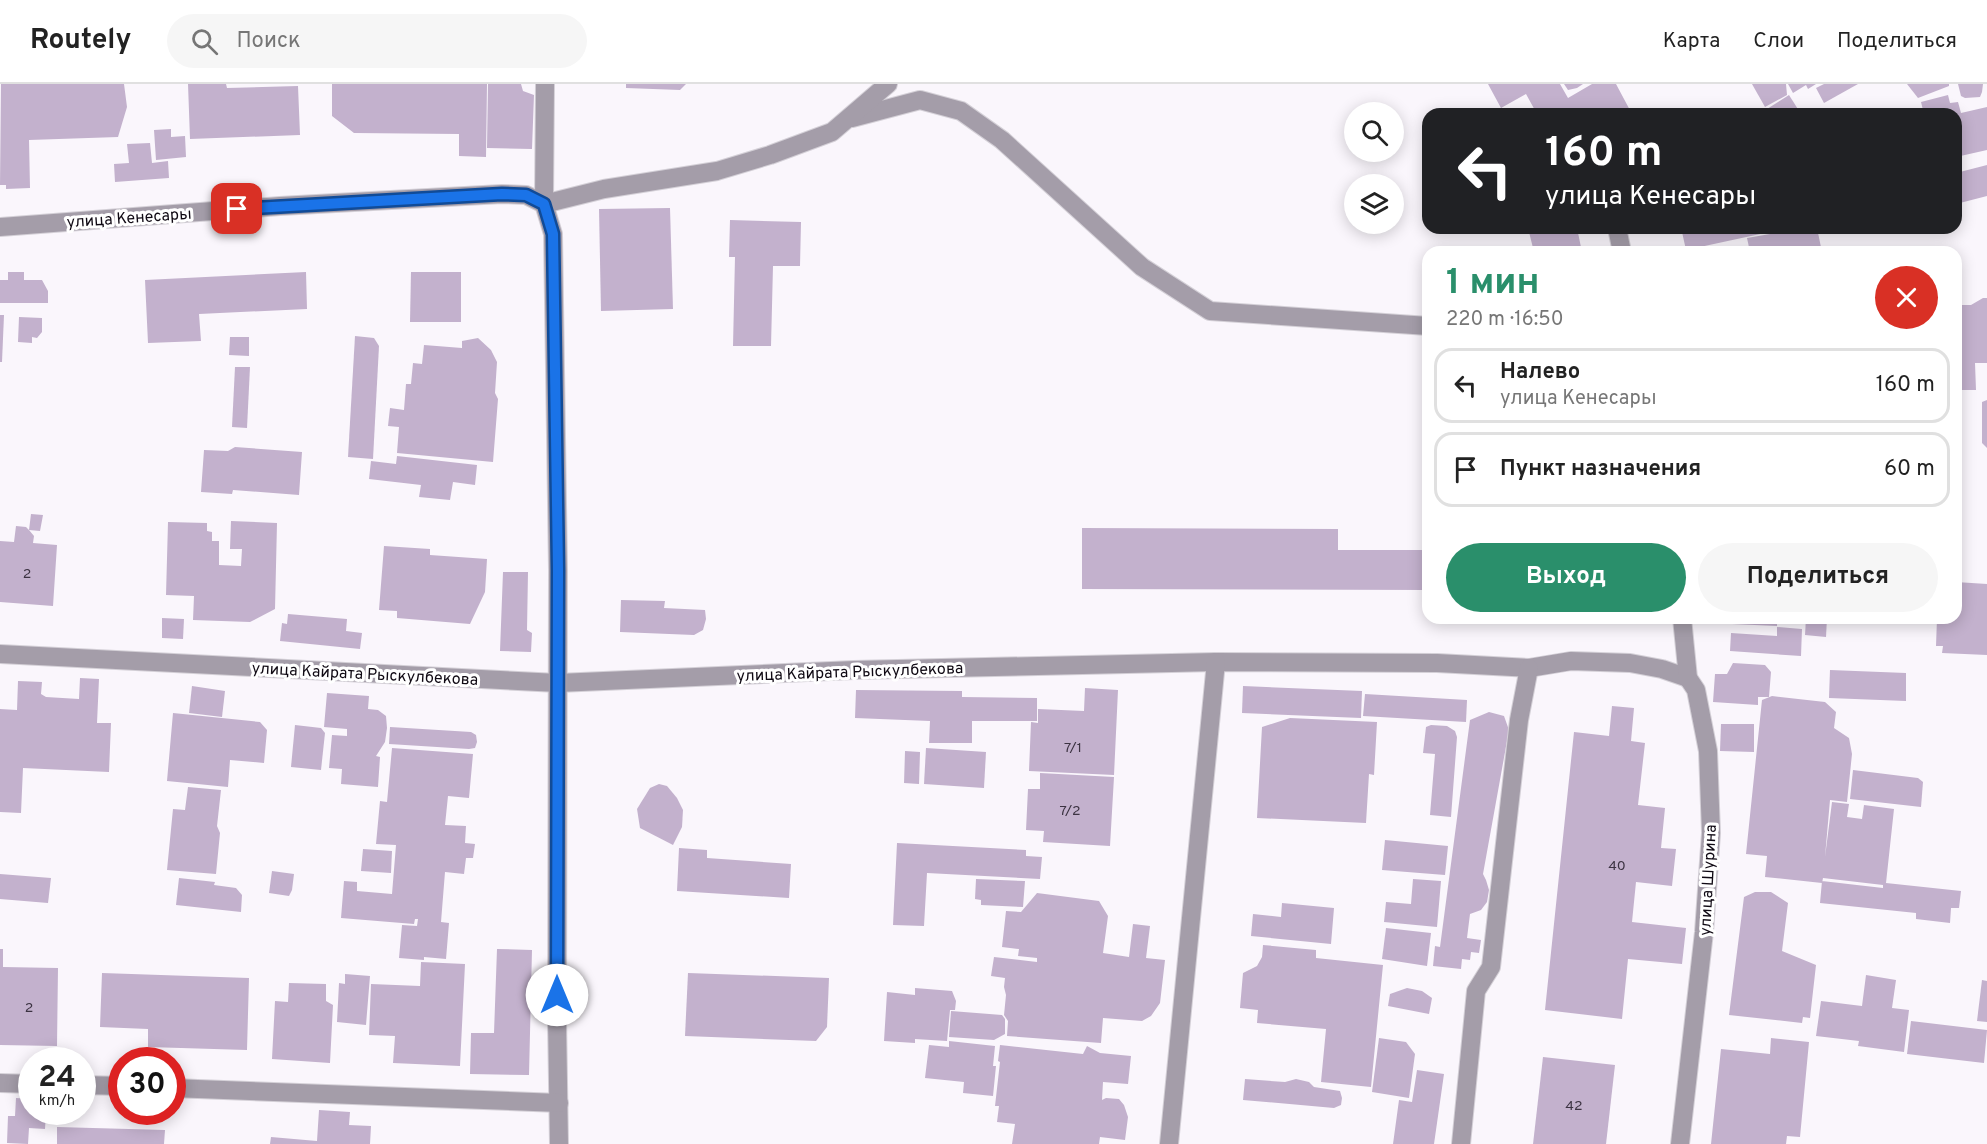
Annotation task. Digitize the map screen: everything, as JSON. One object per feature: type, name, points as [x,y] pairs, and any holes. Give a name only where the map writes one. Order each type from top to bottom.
[{"type":"street","points":[[545,84],[544,204],[553,234],[558,683],[559,1144]]},
{"type":"street","points":[[544,204],[604,189],[717,171],[770,156],[832,132],[888,84]]},
{"type":"street","points":[[848,119],[920,100],[962,111],[1002,141],[1142,267],[1210,311],[1422,326]]},
{"type":"street","name":"улица Кенесары","points":[[0,227],[280,206],[502,194],[526,195],[544,204]]},
{"type":"street","name":"улица Шурина","points":[[1680,1144],[1704,932],[1712,834],[1708,751],[1696,690],[1688,678],[1683,624]]},
{"type":"street","name":"улица Кайрата Рыскулбекова","points":[[0,654],[558,683],[854,670],[1216,662],[1437,663],[1529,668],[1571,661],[1630,663],[1662,669],[1688,678]]},
{"type":"street","points":[[1169,1144],[1216,662]]},
{"type":"street","points":[[1461,1144],[1476,991],[1491,967],[1519,720],[1529,668]]},
{"type":"street","points":[[0,1083],[18,1084]]},
{"type":"street","points":[[186,1089],[559,1103]]},
{"type":"building","points":[[1,84],[124,84],[127,107],[118,137],[29,140],[30,188],[6,189],[6,185],[0,185]]},
{"type":"building","points":[[188,84],[226,84],[227,88],[298,86],[300,135],[190,139]]},
{"type":"building","points":[[332,84],[487,84],[486,157],[459,156],[459,134],[354,133],[332,116]]},
{"type":"building","points":[[488,84],[521,84],[523,91],[534,95],[532,149],[487,148]]},
{"type":"building","points":[[626,84],[686,84],[680,90],[626,88]]},
{"type":"building","points":[[1488,84],[1560,84],[1568,98],[1592,84],[1616,84],[1629,108],[1534,108],[1526,94],[1501,108]]},
{"type":"building","points":[[1564,84],[1583,84],[1568,90]]},
{"type":"building","points":[[1752,84],[1786,84],[1787,95],[1765,107]]},
{"type":"building","points":[[1788,84],[1816,84],[1808,89],[1806,85],[1793,93]]},
{"type":"building","points":[[1824,84],[1858,84],[1824,103],[1816,88]]},
{"type":"building","points":[[1907,84],[1949,84],[1949,86],[1918,98]]},
{"type":"building","points":[[1958,84],[1983,84],[1980,97],[1961,96]]},
{"type":"building","points":[[1789,95],[1797,108],[1769,108]]},
{"type":"building","points":[[1948,95],[1950,103],[1958,102],[1960,108],[1922,108],[1921,102]]},
{"type":"building","points":[[1987,107],[1987,150],[1962,156],[1962,113]]},
{"type":"building","points":[[171,129],[171,137],[185,136],[186,157],[156,160],[154,130]]},
{"type":"building","points":[[150,143],[152,163],[168,161],[169,178],[115,182],[114,164],[129,163],[127,144]]},
{"type":"building","points":[[1987,165],[1987,196],[1962,202],[1962,171]]},
{"type":"building","points":[[670,208],[673,309],[601,311],[599,209]]},
{"type":"building","points":[[730,220],[801,222],[800,266],[773,266],[771,346],[733,346],[735,257],[729,257]]},
{"type":"building","points":[[1530,234],[1578,234],[1581,246],[1532,246]]},
{"type":"building","points":[[1682,234],[1761,234],[1705,246],[1685,246]]},
{"type":"building","points":[[1770,234],[1818,234],[1821,246],[1749,246],[1747,238]]},
{"type":"building","points":[[8,272],[24,272],[24,280],[42,280],[48,291],[48,303],[0,303],[0,280],[8,280]]},
{"type":"building","points":[[306,272],[307,309],[199,314],[201,341],[148,343],[145,280]]},
{"type":"building","points":[[411,272],[461,272],[461,322],[410,322]]},
{"type":"building","points":[[1987,298],[1987,363],[1975,363],[1976,390],[1962,390],[1962,305],[1971,305]]},
{"type":"building","points":[[0,315],[4,315],[2,362],[0,362]]},
{"type":"building","points":[[19,317],[42,318],[42,332],[37,338],[32,337],[32,343],[18,342]]},
{"type":"building","points":[[355,336],[374,338],[379,346],[373,459],[348,457]]},
{"type":"building","points":[[230,337],[249,337],[249,356],[229,355]]},
{"type":"building","points":[[478,338],[491,350],[497,362],[495,393],[498,399],[493,462],[397,453],[399,427],[388,426],[390,408],[404,410],[406,384],[411,384],[413,363],[422,364],[424,345],[462,348],[462,341]]},
{"type":"building","points":[[235,367],[250,367],[247,428],[232,427]]},
{"type":"building","points":[[1987,400],[1987,448],[1982,443],[1982,402]]},
{"type":"building","points":[[235,447],[302,452],[299,495],[233,490],[232,494],[201,492],[204,450],[228,451]]},
{"type":"building","points":[[397,456],[477,465],[475,485],[453,482],[450,500],[419,497],[421,485],[369,479],[371,461],[396,464]]},
{"type":"building","points":[[31,514],[43,515],[40,531],[29,530]]},
{"type":"building","points":[[231,521],[277,523],[275,609],[250,622],[193,620],[194,596],[166,595],[168,522],[207,523],[207,531],[212,532],[212,541],[219,541],[219,565],[241,566],[242,549],[230,549]]},
{"type":"building","points":[[16,526],[26,527],[34,536],[33,543],[57,545],[53,606],[0,602],[0,541],[14,542]]},
{"type":"building","points":[[1082,528],[1338,529],[1338,550],[1422,550],[1422,590],[1082,589]]},
{"type":"building","points":[[384,546],[430,549],[430,555],[487,559],[485,592],[470,624],[397,618],[397,611],[379,610]]},
{"type":"building","points":[[503,572],[528,572],[527,630],[532,633],[531,652],[500,651]]},
{"type":"building","points":[[1962,582],[1987,584],[1987,655],[1942,653],[1943,646],[1936,646],[1937,624],[1962,624]]},
{"type":"building","points":[[621,600],[665,601],[664,608],[705,610],[706,619],[703,630],[694,635],[620,632]]},
{"type":"building","points":[[288,614],[347,619],[346,631],[362,633],[360,649],[280,641],[282,623],[287,624]]},
{"type":"building","points":[[162,618],[184,619],[183,639],[162,638]]},
{"type":"building","points":[[1732,624],[1777,624],[1777,626]]},
{"type":"building","points":[[1806,624],[1827,624],[1826,637],[1805,635]]},
{"type":"building","points":[[1777,627],[1802,629],[1801,656],[1730,651],[1731,633],[1777,636]]},
{"type":"building","points":[[1733,663],[1765,665],[1771,672],[1769,697],[1758,697],[1758,705],[1713,702],[1715,674],[1727,674]]},
{"type":"building","points":[[1830,670],[1906,673],[1906,701],[1829,698]]},
{"type":"building","points":[[80,678],[99,679],[97,723],[111,723],[109,772],[23,768],[21,813],[0,812],[0,709],[17,710],[18,681],[42,682],[41,694],[46,697],[79,699]]},
{"type":"building","points":[[192,686],[225,691],[222,717],[189,713]]},
{"type":"building","points":[[1243,686],[1362,691],[1361,718],[1242,713]]},
{"type":"building","points":[[1085,688],[1118,690],[1114,775],[1029,771],[1031,722],[1038,723],[1038,709],[1084,711]]},
{"type":"building","points":[[856,690],[962,691],[962,697],[1037,698],[1037,721],[972,721],[972,743],[929,743],[930,721],[855,718]]},
{"type":"building","points":[[327,693],[369,696],[368,709],[378,710],[386,716],[385,742],[376,756],[380,757],[378,787],[341,784],[342,769],[329,768],[332,735],[347,736],[347,729],[324,727]]},
{"type":"building","points":[[1365,694],[1467,700],[1466,722],[1363,716]]},
{"type":"building","points":[[1772,696],[1825,702],[1836,712],[1834,728],[1849,738],[1852,754],[1847,802],[1830,800],[1825,857],[1832,802],[1849,804],[1847,817],[1862,819],[1864,805],[1894,809],[1886,883],[1961,891],[1959,908],[1951,908],[1950,923],[1916,919],[1916,913],[1820,903],[1822,883],[1765,877],[1767,856],[1746,854],[1762,700]],"holes":[[[1823,878],[1883,885],[1883,888],[1822,881]]]},
{"type":"building","points":[[1612,706],[1634,708],[1631,741],[1645,743],[1638,805],[1665,808],[1661,848],[1676,849],[1672,886],[1636,882],[1632,922],[1686,928],[1682,964],[1628,959],[1622,1019],[1545,1010],[1574,732],[1609,736]]},
{"type":"building","points":[[1489,712],[1504,716],[1509,730],[1483,874],[1489,890],[1487,902],[1481,910],[1470,914],[1467,938],[1481,940],[1479,953],[1471,952],[1470,960],[1462,959],[1461,969],[1433,966],[1435,946],[1440,947],[1470,720]]},
{"type":"building","points":[[173,713],[260,722],[267,730],[264,763],[230,760],[228,787],[167,781]]},
{"type":"building","points":[[1290,718],[1377,722],[1374,775],[1369,774],[1366,823],[1257,818],[1262,727]]},
{"type":"building","points":[[1721,724],[1754,724],[1754,752],[1720,751]]},
{"type":"building","points":[[295,725],[321,728],[325,733],[321,770],[291,767]]},
{"type":"building","points":[[1447,726],[1455,731],[1457,737],[1451,817],[1430,815],[1435,754],[1423,753],[1426,727]]},
{"type":"building","points":[[390,727],[471,732],[476,735],[477,742],[475,748],[469,749],[389,744]]},
{"type":"building","points":[[392,748],[473,754],[469,798],[448,796],[445,825],[466,826],[465,843],[475,844],[473,858],[466,858],[464,874],[445,872],[441,922],[449,923],[446,959],[399,958],[402,925],[417,926],[418,919],[415,919],[414,924],[341,918],[344,881],[357,882],[357,891],[392,894],[396,845],[376,844],[380,801],[387,802]]},
{"type":"building","points":[[926,748],[986,752],[984,788],[924,784]]},
{"type":"building","points":[[905,751],[920,752],[919,784],[904,783]]},
{"type":"building","points":[[1853,770],[1918,778],[1923,782],[1921,807],[1850,799]]},
{"type":"building","points":[[1040,773],[1114,777],[1110,846],[1043,842],[1044,831],[1026,830],[1028,789],[1040,789]]},
{"type":"building","points":[[659,784],[667,786],[683,810],[682,827],[673,845],[640,828],[637,809],[650,788]]},
{"type":"building","points":[[188,787],[221,790],[217,826],[220,833],[216,874],[167,870],[173,809],[185,810]]},
{"type":"building","points":[[1385,840],[1448,846],[1445,875],[1382,870]]},
{"type":"building","points":[[897,843],[1026,850],[1026,856],[1042,857],[1040,879],[927,873],[924,926],[893,925]]},
{"type":"building","points":[[679,848],[707,850],[707,858],[791,864],[789,898],[677,891]]},
{"type":"building","points":[[363,849],[392,851],[391,873],[361,871]]},
{"type":"building","points":[[272,871],[294,874],[289,896],[269,893]]},
{"type":"building","points":[[0,874],[51,878],[48,903],[0,899]]},
{"type":"building","points":[[179,878],[215,882],[214,885],[236,888],[242,895],[241,912],[176,905]]},
{"type":"building","points":[[976,879],[1025,881],[1023,907],[981,905],[981,900],[975,899]]},
{"type":"building","points":[[1413,879],[1441,881],[1437,927],[1384,922],[1386,902],[1411,904]]},
{"type":"building","points":[[1755,892],[1771,892],[1788,903],[1782,951],[1816,965],[1810,1018],[1803,1017],[1802,1023],[1729,1015],[1744,897]]},
{"type":"building","points":[[1037,893],[1099,901],[1108,916],[1103,953],[1129,957],[1133,924],[1150,926],[1146,958],[1165,960],[1160,1003],[1151,1016],[1142,1021],[1103,1018],[1101,1043],[1007,1036],[1008,1021],[1004,1015],[1005,978],[991,976],[994,957],[1037,962],[1037,958],[1018,956],[1019,949],[1002,947],[1006,911],[1021,912]]},
{"type":"building","points":[[1282,903],[1334,908],[1331,944],[1251,936],[1253,914],[1281,917]]},
{"type":"building","points":[[1386,928],[1431,933],[1427,966],[1382,959]]},
{"type":"building","points":[[1263,945],[1316,950],[1316,958],[1383,965],[1371,1087],[1321,1082],[1326,1029],[1257,1023],[1258,1010],[1240,1008],[1243,973],[1257,966],[1262,957]]},
{"type":"building","points":[[0,949],[3,949],[3,967],[58,968],[57,1046],[0,1045]]},
{"type":"building","points":[[497,949],[532,950],[529,1075],[470,1074],[471,1033],[494,1033]]},
{"type":"building","points":[[421,962],[465,964],[460,1066],[393,1063],[395,1036],[369,1035],[371,984],[420,986]]},
{"type":"building","points":[[102,973],[249,978],[247,1050],[148,1047],[148,1029],[100,1027]]},
{"type":"building","points":[[688,973],[829,978],[827,1027],[816,1041],[685,1036]]},
{"type":"building","points":[[345,974],[370,976],[366,1025],[337,1022],[339,983],[345,984]]},
{"type":"building","points":[[1866,975],[1896,980],[1892,1008],[1909,1010],[1904,1052],[1858,1046],[1859,1041],[1816,1036],[1821,1001],[1862,1006]]},
{"type":"building","points":[[1982,980],[1987,981],[1987,1022],[1977,1021]]},
{"type":"building","points":[[289,983],[326,984],[326,1001],[333,1005],[330,1063],[272,1059],[275,1001],[288,1002]]},
{"type":"building","points":[[915,988],[952,991],[956,1001],[955,1010],[950,1010],[947,1041],[915,1039],[915,1043],[884,1041],[887,992],[915,995]]},
{"type":"building","points":[[1407,988],[1422,991],[1432,998],[1429,1014],[1388,1006],[1390,994]]},
{"type":"building","points":[[951,1011],[1002,1015],[1005,1019],[1005,1034],[994,1040],[949,1037]]},
{"type":"building","points":[[1911,1021],[1987,1030],[1984,1063],[1907,1054]]},
{"type":"building","points":[[1379,1038],[1406,1042],[1415,1054],[1409,1098],[1372,1092]]},
{"type":"building","points":[[1771,1038],[1809,1042],[1800,1137],[1787,1136],[1786,1144],[1711,1144],[1721,1049],[1770,1054]]},
{"type":"building","points":[[949,1041],[995,1046],[993,1096],[963,1093],[964,1082],[925,1078],[929,1045],[949,1047]]},
{"type":"building","points":[[1000,1045],[1083,1054],[1087,1046],[1100,1053],[1131,1056],[1128,1084],[1103,1082],[1102,1100],[1119,1099],[1124,1105],[1128,1117],[1125,1140],[1100,1137],[1099,1144],[1012,1144],[1015,1124],[997,1122],[999,1106],[995,1106]]},
{"type":"building","points":[[1543,1057],[1615,1065],[1606,1144],[1533,1144]]},
{"type":"building","points":[[1417,1070],[1444,1074],[1434,1144],[1393,1144],[1399,1100],[1412,1102]]},
{"type":"building","points":[[1245,1079],[1285,1082],[1296,1079],[1309,1082],[1314,1087],[1340,1091],[1341,1105],[1334,1108],[1243,1100]]},
{"type":"building","points":[[16,1098],[18,1098],[18,1125],[45,1125],[45,1129],[29,1128],[28,1144],[7,1143],[8,1116],[15,1116]]},
{"type":"building","points":[[319,1110],[350,1112],[349,1125],[371,1126],[370,1144],[270,1144],[271,1137],[317,1141]]},
{"type":"building","points":[[57,1127],[165,1130],[164,1144],[57,1144]]},
{"type":"route","points":[[237,209],[502,194],[526,195],[544,204],[553,234],[558,570],[557,995]]}]
